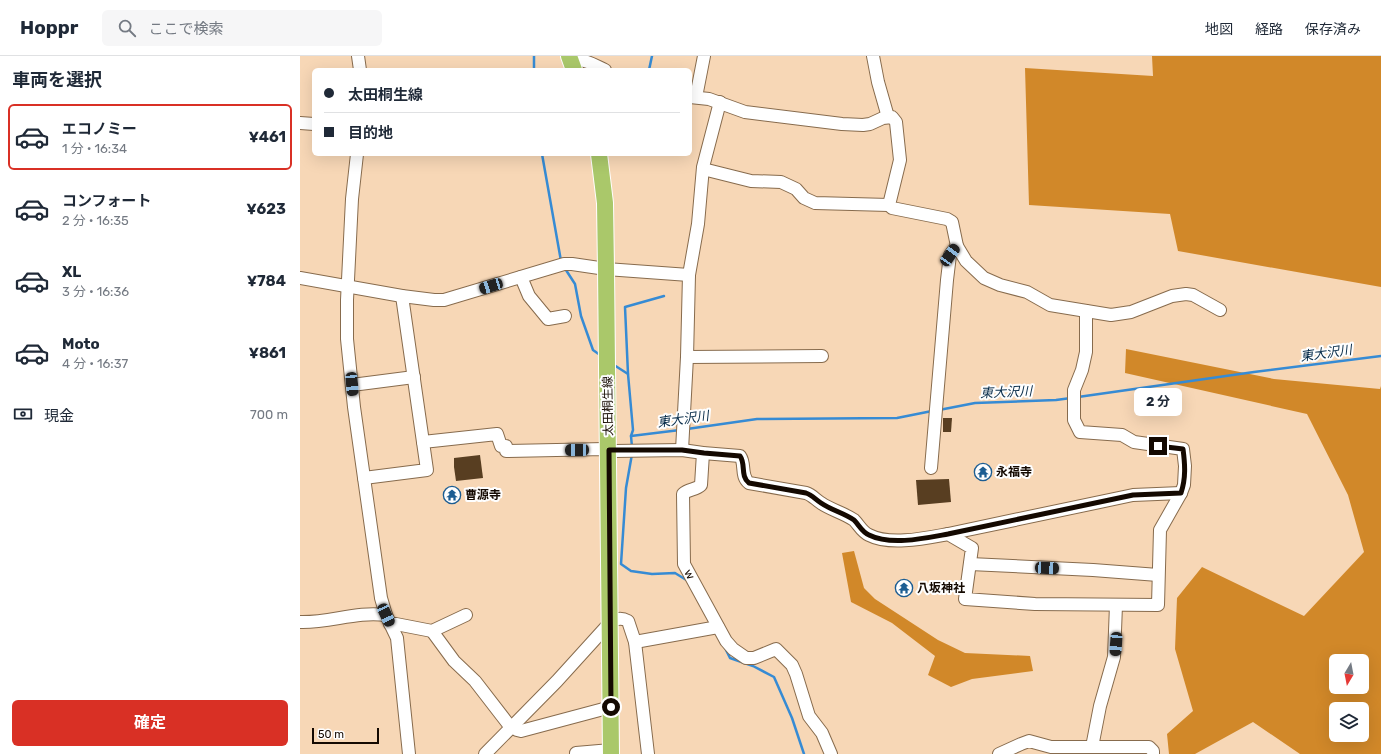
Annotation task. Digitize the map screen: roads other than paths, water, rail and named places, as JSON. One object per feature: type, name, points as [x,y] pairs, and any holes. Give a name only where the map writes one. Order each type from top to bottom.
[{"type":"main road","name":"太田桐生線","points":[[599,156],[605,203],[609,450],[611,752]]},
{"type":"street","points":[[358,56],[360,68]]},
{"type":"street","points":[[704,56],[693,97],[710,99],[745,112],[842,124],[863,125],[892,117],[896,122],[900,160],[889,205]]},
{"type":"street","points":[[873,56],[888,117]]},
{"type":"street","points":[[578,61],[599,68]]},
{"type":"street","points":[[682,450],[687,356],[689,274],[698,224],[703,169],[720,102]]},
{"type":"street","points":[[300,123],[312,124]]},
{"type":"street","points":[[357,156],[352,199],[347,339],[364,478],[381,598],[388,620],[397,638],[410,754]]},
{"type":"street","points":[[703,169],[751,181],[782,182],[796,189],[804,198],[815,202],[889,205],[892,208],[947,219],[952,222],[957,246],[966,261],[984,278],[1000,285],[1027,292],[1050,305],[1112,315],[1132,312],[1180,294],[1193,295],[1220,310]]},
{"type":"street","points":[[931,468],[947,280],[950,255],[957,246]]},
{"type":"street","points":[[300,278],[402,296],[444,300],[562,265],[572,264],[606,269],[689,274]]},
{"type":"street","points":[[521,278],[529,296],[548,319],[565,316]]},
{"type":"street","points":[[364,478],[427,470],[402,296]]},
{"type":"street","points":[[948,534],[972,548],[965,598],[1035,604],[1158,605],[1160,530],[1184,485],[1185,466],[1183,449],[1134,442],[1122,435],[1080,432],[1074,420],[1074,390],[1082,370],[1086,352],[1086,311]]},
{"type":"street","points":[[687,356],[822,356]]},
{"type":"street","points":[[352,384],[414,377]]},
{"type":"street","points":[[423,442],[497,434],[501,446],[506,446],[506,451],[605,449],[682,450],[740,456],[743,460],[744,478],[749,483],[806,493],[853,520],[865,533],[878,538],[894,540],[927,538],[1133,495],[1181,493]]},
{"type":"street","name":"w","points":[[704,453],[701,486],[683,494],[684,564],[715,628],[733,649],[746,658],[754,658],[776,649],[792,665],[809,716],[822,733],[831,754]]},
{"type":"street","points":[[970,564],[1158,575]]},
{"type":"street","points":[[1085,750],[1100,706],[1114,657],[1116,605]]},
{"type":"street","points":[[300,622],[310,622],[364,613],[396,624],[432,631],[466,615]]},
{"type":"street","points":[[484,754],[512,728],[610,622],[618,618],[628,621],[634,642],[648,754]]},
{"type":"street","points":[[634,642],[715,628]]},
{"type":"street","points":[[432,631],[454,661],[475,681],[512,728],[521,731],[611,707]]},
{"type":"street","points":[[999,754],[1029,742],[1051,747],[1085,750],[1149,747],[1153,751],[1153,754]]},
{"type":"street","points":[[576,753],[611,752]]},
{"type":"waterway","points":[[534,56],[534,68]]},
{"type":"waterway","points":[[649,68],[652,56]]},
{"type":"waterway","points":[[542,156],[561,261]]},
{"type":"waterway","points":[[564,267],[575,284],[581,316],[593,350],[600,355]]},
{"type":"waterway","points":[[628,374],[625,307],[664,296]]},
{"type":"waterway","name":"東大沢川","points":[[1078,397],[1381,356]]},
{"type":"waterway","points":[[614,365],[628,374],[633,430],[631,436],[632,447]]},
{"type":"waterway","name":"東大沢川","points":[[939,410],[975,403],[1056,400],[1071,398]]},
{"type":"waterway","name":"東大沢川","points":[[687,429],[757,419],[897,418],[932,411]]},
{"type":"waterway","name":"東大沢川","points":[[631,436],[680,430]]},
{"type":"waterway","points":[[632,454],[626,488],[621,564],[631,571],[652,574],[675,573],[688,581]]},
{"type":"waterway","points":[[725,648],[730,658],[753,666],[774,677],[792,718],[804,754]]},
{"type":"place","name":"永福寺","points":[[983,472]]},
{"type":"place","name":"曹源寺","points":[[452,495]]},
{"type":"place","name":"八坂神社","points":[[904,588]]}]
